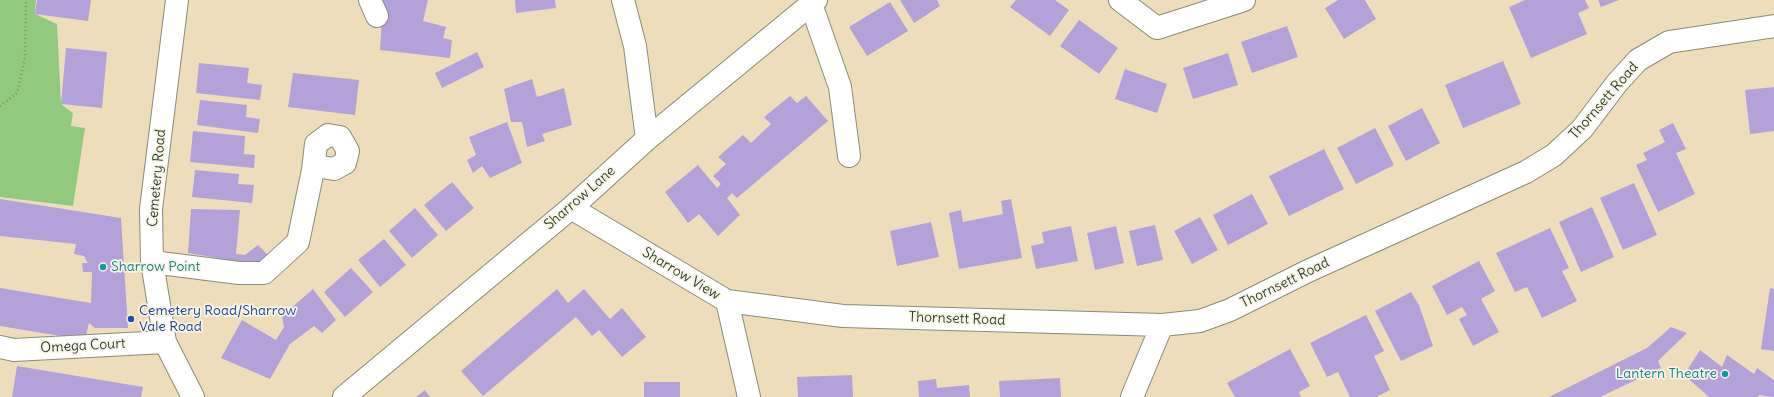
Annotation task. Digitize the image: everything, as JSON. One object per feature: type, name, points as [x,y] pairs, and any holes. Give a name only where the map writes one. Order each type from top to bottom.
[{"type":"street","name":"Cemetery Road","points":[[177,0],[151,209],[152,262],[165,342],[193,397]]},
{"type":"street","points":[[623,0],[636,46],[647,139]]},
{"type":"street","points":[[1120,0],[1156,28],[1244,0]]},
{"type":"street","points":[[813,2],[840,87],[850,156]]},
{"type":"street","name":"Sharrow Lane","points":[[344,397],[571,208],[647,139],[813,2]]},
{"type":"street","name":"Thornsett Road","points":[[727,301],[843,316],[1162,325],[1200,320],[1230,310],[1308,271],[1526,172],[1554,155],[1582,129],[1617,83],[1638,60],[1669,42],[1774,26]]},
{"type":"street","points":[[152,262],[239,274],[264,273],[298,242],[314,163]]},
{"type":"street","name":"Sharrow View","points":[[571,208],[727,301],[749,397]]},
{"type":"street","points":[[1132,397],[1162,325]]},
{"type":"street","name":"Omega Court","points":[[0,347],[14,350],[165,342]]},
{"type":"path","points":[[0,106],[17,93],[26,58],[26,0]]},
{"type":"green space","points":[[0,0],[36,0],[35,14],[57,24],[61,104],[73,113],[71,126],[85,128],[73,206],[0,197]]},
{"type":"building","points":[[37,0],[91,0],[88,21],[35,14]]},
{"type":"building","points":[[383,0],[428,0],[423,21],[446,27],[443,38],[452,40],[450,58],[380,50]]},
{"type":"building","points":[[515,0],[555,0],[556,8],[516,13]]},
{"type":"building","points":[[900,0],[937,0],[940,6],[914,23]]},
{"type":"building","points":[[1016,0],[1055,0],[1069,10],[1050,36],[1010,7]]},
{"type":"building","points":[[1338,0],[1365,0],[1376,19],[1344,39],[1325,8]]},
{"type":"building","points":[[1525,0],[1585,0],[1589,8],[1578,13],[1587,34],[1531,58],[1509,7]]},
{"type":"building","points":[[1598,0],[1619,0],[1601,7]]},
{"type":"building","points":[[890,2],[908,31],[867,56],[849,27]]},
{"type":"building","points":[[1079,20],[1118,48],[1099,74],[1060,46]]},
{"type":"building","points":[[1287,26],[1298,57],[1252,73],[1241,42]]},
{"type":"building","points":[[66,48],[107,52],[102,108],[61,104]]},
{"type":"building","points":[[477,52],[484,67],[442,88],[435,73]]},
{"type":"building","points":[[1228,53],[1238,85],[1193,99],[1183,68]]},
{"type":"building","points":[[1503,61],[1521,104],[1463,128],[1445,85]]},
{"type":"building","points":[[199,63],[249,68],[247,83],[262,85],[260,100],[196,93]]},
{"type":"building","points":[[1125,69],[1167,84],[1157,113],[1115,99]]},
{"type":"building","points":[[293,73],[359,80],[355,115],[288,107]]},
{"type":"building","points":[[532,79],[537,97],[564,88],[572,125],[542,134],[545,141],[527,147],[522,122],[511,122],[504,89]]},
{"type":"building","points":[[1774,87],[1774,131],[1750,134],[1745,90]]},
{"type":"building","points":[[790,96],[797,103],[806,96],[828,121],[737,198],[732,193],[727,198],[740,215],[718,236],[699,214],[688,223],[665,192],[698,165],[717,188],[721,184],[713,176],[726,164],[718,157],[743,135],[751,143],[771,124],[764,117]]},
{"type":"building","points":[[200,100],[247,105],[246,117],[260,119],[258,133],[197,125]]},
{"type":"building","points":[[1422,108],[1440,143],[1406,161],[1388,126]]},
{"type":"building","points":[[507,122],[522,163],[490,178],[482,166],[473,173],[467,160],[476,155],[469,137]]},
{"type":"building","points":[[1673,123],[1686,149],[1676,153],[1695,194],[1658,212],[1636,165],[1647,160],[1643,153],[1665,142],[1659,130]]},
{"type":"building","points":[[1375,128],[1394,165],[1356,184],[1337,148]]},
{"type":"building","points":[[193,131],[245,136],[244,154],[255,155],[254,168],[190,162]]},
{"type":"building","points":[[1324,149],[1344,189],[1289,216],[1269,176]]},
{"type":"building","points":[[195,170],[239,174],[238,184],[254,185],[252,203],[192,197]]},
{"type":"building","points":[[452,182],[474,208],[446,231],[424,205]]},
{"type":"building","points":[[1634,183],[1657,235],[1623,250],[1600,198]]},
{"type":"building","points":[[1252,194],[1268,224],[1228,245],[1213,215]]},
{"type":"building","name":"Sharrow Point","points":[[0,199],[121,218],[128,328],[95,328],[89,323],[85,340],[0,326],[0,288],[91,303],[92,272],[83,272],[82,263],[88,263],[84,256],[74,254],[76,244],[0,236]]},
{"type":"building","points":[[1011,199],[1022,258],[959,269],[949,213],[961,210],[963,222],[1003,214],[1001,201]]},
{"type":"building","points":[[1592,207],[1614,257],[1581,272],[1559,222]]},
{"type":"building","points":[[415,208],[438,235],[412,258],[389,231]]},
{"type":"building","points":[[191,209],[240,210],[236,254],[245,255],[258,245],[270,257],[260,266],[228,267],[229,260],[188,253]]},
{"type":"building","points":[[1200,217],[1218,250],[1192,264],[1174,231]]},
{"type":"building","points":[[931,222],[939,257],[897,266],[890,231]]},
{"type":"building","points":[[1155,225],[1163,260],[1137,266],[1129,231]]},
{"type":"building","points":[[1071,226],[1078,261],[1036,269],[1031,246],[1044,243],[1042,232]]},
{"type":"building","points":[[1116,226],[1124,263],[1095,270],[1087,233]]},
{"type":"building","points":[[1550,228],[1569,268],[1562,271],[1577,301],[1542,318],[1527,287],[1515,292],[1496,253]]},
{"type":"building","points":[[384,239],[406,265],[380,287],[358,260]]},
{"type":"building","points":[[1479,261],[1495,291],[1481,299],[1499,332],[1473,346],[1459,319],[1467,315],[1462,307],[1447,315],[1432,286]]},
{"type":"building","points":[[351,268],[373,292],[345,317],[324,292]]},
{"type":"building","points":[[1770,288],[1774,289],[1774,351],[1761,349]]},
{"type":"building","points":[[313,289],[336,320],[322,333],[314,326],[290,344],[270,379],[221,358],[242,320],[276,340],[284,327],[282,316]]},
{"type":"building","points":[[557,289],[568,303],[584,289],[610,319],[622,308],[646,337],[622,357],[599,330],[592,336],[576,317],[483,396],[461,371]]},
{"type":"building","points":[[1411,292],[1419,305],[1433,346],[1401,361],[1375,311]]},
{"type":"building","points":[[1366,315],[1384,351],[1374,356],[1390,390],[1376,397],[1350,397],[1338,372],[1327,377],[1310,343]]},
{"type":"building","points":[[1671,327],[1687,333],[1658,361],[1661,368],[1600,397],[1549,397],[1647,348]]},
{"type":"building","points":[[1290,349],[1310,386],[1299,392],[1301,397],[1235,397],[1227,383]]},
{"type":"building","name":"Lantern Theatre","points":[[1700,350],[1722,367],[1727,355],[1754,374],[1757,368],[1774,380],[1774,397],[1759,395],[1758,397],[1709,397],[1684,375]]},
{"type":"building","points":[[17,366],[143,387],[141,397],[12,397]]},
{"type":"building","points":[[852,375],[853,397],[798,397],[797,377]]},
{"type":"building","points":[[1060,378],[1061,397],[1000,397],[999,381]]},
{"type":"building","points":[[936,379],[937,388],[969,385],[970,397],[919,397],[918,381]]},
{"type":"building","points":[[644,382],[680,382],[680,397],[644,397]]},
{"type":"building","points":[[425,390],[430,397],[416,397]]},
{"type":"place","name":"Sharrow Point","points":[[103,267]]},
{"type":"place","name":"Cemetery Road/Sharrow Vale Road","points":[[131,319]]},
{"type":"place","name":"Lantern Theatre","points":[[1725,374]]}]
